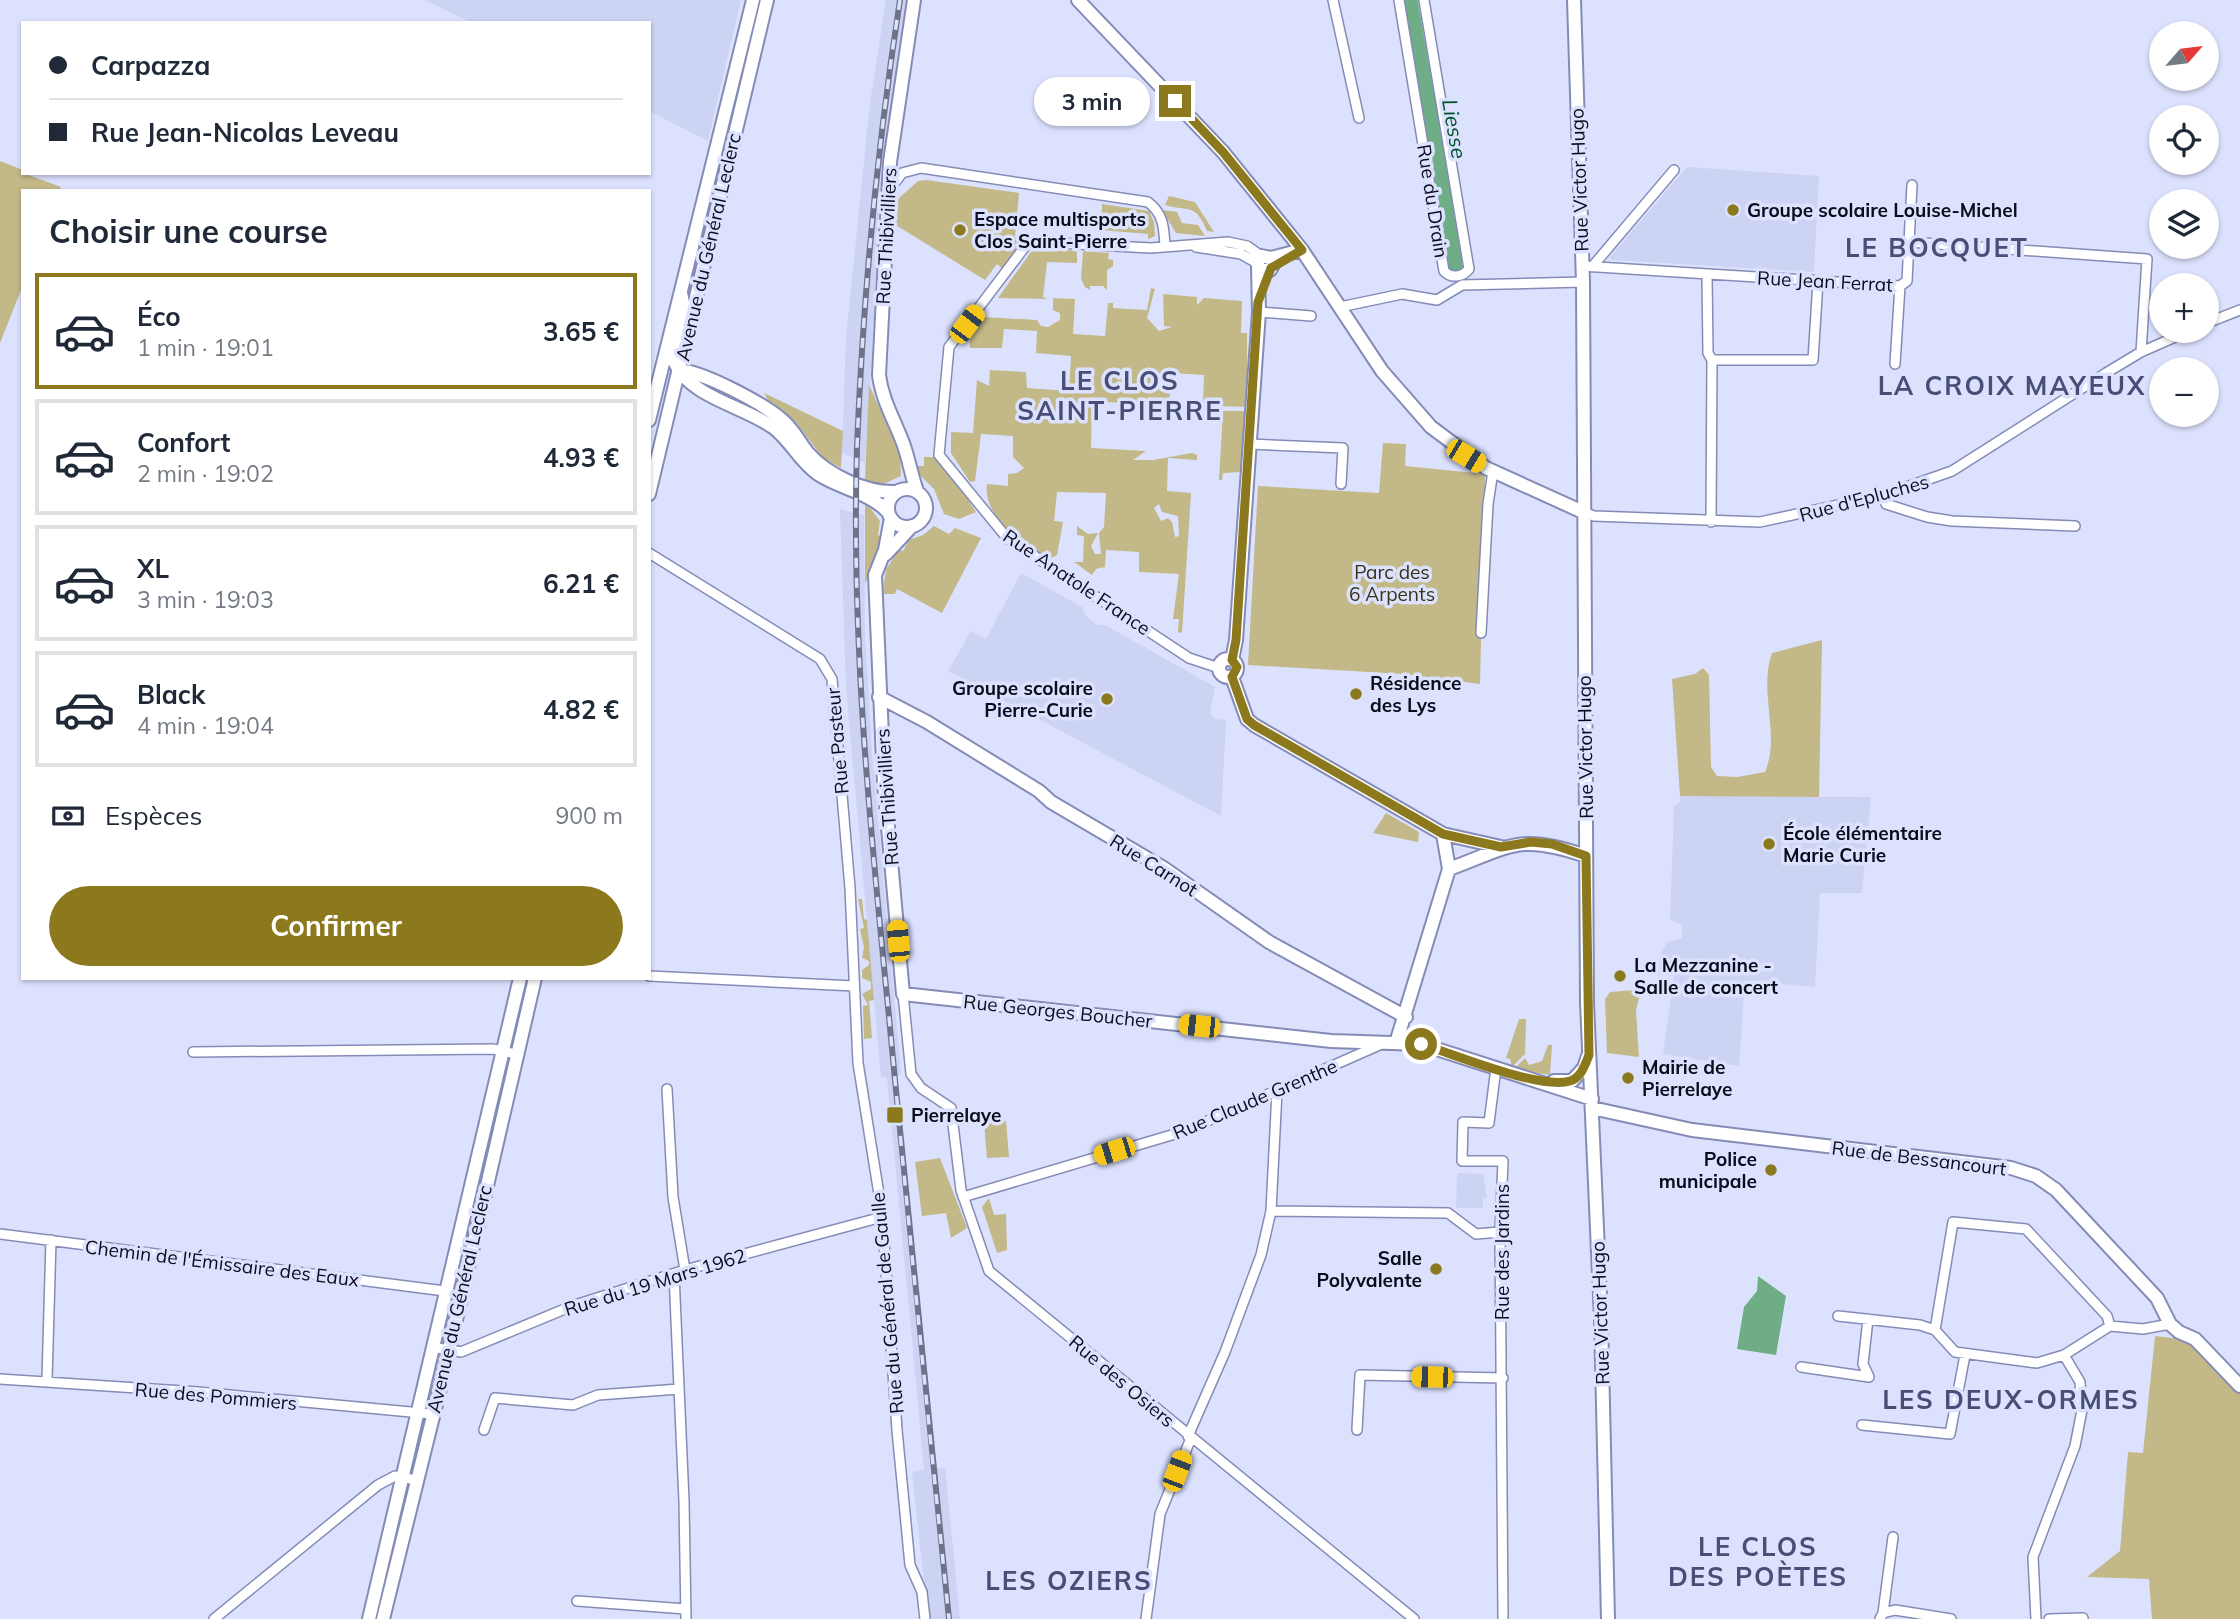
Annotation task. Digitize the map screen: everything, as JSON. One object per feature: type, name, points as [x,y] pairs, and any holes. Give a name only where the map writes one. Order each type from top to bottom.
[{"type":"street","name":"Avenue du Général Leclerc","points":[[651,486],[700,283],[754,0]]},
{"type":"street","name":"Avenue du Général Leclerc","points":[[651,410],[698,219],[767,0]]},
{"type":"street","name":"Rue Thibivilliers","points":[[914,0],[890,162],[879,375],[881,393],[904,444],[908,468],[918,491]]},
{"type":"street","points":[[1078,0],[1223,152],[1339,307],[1382,371],[1431,427],[1466,456],[1583,512]]},
{"type":"street","points":[[1333,0],[1359,118]]},
{"type":"street","name":"Rue du Drain","points":[[1399,0],[1444,271],[1458,276],[1469,269],[1424,0]]},
{"type":"street","name":"Rue Victor Hugo","points":[[1574,0],[1587,266],[1583,282],[1583,512],[1589,1055],[1608,1619]]},
{"type":"street","points":[[890,162],[899,176]]},
{"type":"street","points":[[890,189],[899,176],[911,169],[921,168],[1148,202],[1158,209],[1163,220],[1165,247]]},
{"type":"street","points":[[1587,266],[1674,170]]},
{"type":"street","points":[[1912,186],[1909,242],[2147,259],[2141,352]]},
{"type":"street","points":[[698,219],[698,241],[691,275],[700,283]]},
{"type":"street","name":"Rue Anatole France","points":[[1219,668],[1189,658],[1007,538],[939,455],[949,347],[1027,244],[1039,242],[1165,247],[1236,243],[1252,248],[1265,263]]},
{"type":"street","name":"Rue Jean Ferrat","points":[[1587,266],[1900,286],[1907,281],[1909,242]]},
{"type":"street","points":[[1296,252],[1281,253],[1265,263],[1258,307],[1236,640],[1232,660],[1237,667],[1232,677],[1247,719],[1254,725],[1443,834],[1501,847]]},
{"type":"street","points":[[1707,275],[1708,354],[1712,360],[1711,522]]},
{"type":"street","points":[[1712,360],[1813,360],[1818,281]]},
{"type":"street","points":[[1339,307],[1402,294],[1437,300],[1462,285],[1480,283],[1583,282]]},
{"type":"street","points":[[680,286],[684,308],[674,355],[679,370],[689,383],[772,426],[818,474],[871,498],[901,526],[912,526]]},
{"type":"street","points":[[1895,364],[1900,286]]},
{"type":"street","points":[[1258,307],[1311,316]]},
{"type":"street","points":[[2219,318],[2240,310]]},
{"type":"street","name":"Rue d'Epluches","points":[[1583,512],[1594,516],[1711,522],[1786,518],[1926,483],[1969,463],[2141,352],[2162,343]]},
{"type":"street","points":[[657,385],[679,370]]},
{"type":"street","points":[[679,370],[700,376],[765,408],[786,423],[810,455],[825,468],[877,491],[918,491],[925,500],[926,512],[920,522],[912,526],[882,559]]},
{"type":"street","points":[[1249,444],[1343,448],[1341,484]]},
{"type":"street","points":[[890,515],[889,502],[908,468]]},
{"type":"street","points":[[1481,633],[1488,505],[1493,471]]},
{"type":"street","points":[[1884,495],[1886,505],[1927,517],[2075,526]]},
{"type":"street","name":"Rue Thibivilliers","points":[[890,515],[882,559],[875,575],[879,697],[903,994]]},
{"type":"street","name":"Rue Pasteur","points":[[651,554],[820,659],[828,668],[832,679],[850,888],[854,986]]},
{"type":"street","points":[[1232,660],[1223,661],[1219,668],[1223,676],[1232,677]]},
{"type":"street","name":"Rue Carnot","points":[[879,697],[927,722],[1039,791],[1051,802],[1165,869],[1269,942],[1406,1017]]},
{"type":"street","points":[[1390,1043],[1406,1017],[1449,869],[1443,834]]},
{"type":"street","points":[[1449,869],[1501,847],[1531,842],[1552,844],[1586,856]]},
{"type":"street","points":[[651,976],[854,986]]},
{"type":"street","name":"Avenue du Général Leclerc","points":[[383,1619],[409,1478],[417,1412],[520,980]]},
{"type":"street","name":"Avenue du Général Leclerc","points":[[369,1619],[409,1478],[445,1368],[534,980]]},
{"type":"street","name":"Rue du Général de Gaulle","points":[[854,986],[858,1063],[882,1217],[910,1564],[922,1592],[925,1619]]},
{"type":"street","name":"Rue Georges Boucher","points":[[903,994],[1331,1041],[1421,1044],[1543,1081],[1592,1104]]},
{"type":"street","name":"Rue des Osiers","points":[[903,994],[911,1074],[921,1088],[951,1108],[963,1197],[989,1271],[1414,1619]]},
{"type":"street","name":"Rue Claude Grenthe","points":[[963,1197],[1185,1131],[1390,1043]]},
{"type":"street","points":[[193,1052],[503,1051],[516,1054]]},
{"type":"street","name":"Rue Georges Boucher","points":[[1543,1081],[1572,1081],[1584,1068],[1589,1055]]},
{"type":"street","name":"Rue des Jardins","points":[[1496,1068],[1489,1124],[1463,1122],[1462,1161],[1503,1161],[1500,1232],[1503,1619]]},
{"type":"street","points":[[667,1088],[673,1197],[685,1270]]},
{"type":"street","points":[[1146,1619],[1160,1514],[1261,1255],[1271,1211],[1277,1091]]},
{"type":"street","name":"Rue de Bessancourt","points":[[1592,1104],[1692,1130],[2011,1168],[2036,1176],[2056,1190],[2157,1298],[2170,1324],[2179,1332],[2195,1339],[2240,1385]]},
{"type":"street","points":[[1271,1211],[1448,1213],[1476,1234],[1500,1232]]},
{"type":"street","name":"Rue du 19 Mars 1962","points":[[432,1347],[461,1352],[572,1306],[674,1273],[882,1217]]},
{"type":"street","points":[[1935,1330],[1953,1222],[2026,1229],[2107,1316],[2110,1326]]},
{"type":"street","name":"Chemin de l'Émissaire des Eaux","points":[[0,1234],[445,1291]]},
{"type":"street","points":[[47,1380],[51,1240]]},
{"type":"street","points":[[577,1601],[686,1614],[674,1273]]},
{"type":"street","points":[[1838,1316],[1920,1325],[1935,1330],[1955,1352],[2037,1363],[2064,1355],[2110,1326],[2143,1329],[2170,1324]]},
{"type":"street","points":[[1801,1367],[1869,1377],[1863,1364],[1868,1319]]},
{"type":"street","points":[[1862,1425],[1950,1434],[1965,1355]]},
{"type":"street","points":[[2036,1619],[2033,1557],[2075,1446],[2082,1410],[2080,1382],[2064,1355]]},
{"type":"street","points":[[428,1364],[445,1368]]},
{"type":"street","points":[[1357,1430],[1360,1375],[1503,1378]]},
{"type":"street","name":"Rue des Pommiers","points":[[0,1379],[47,1380],[432,1414]]},
{"type":"street","points":[[484,1430],[495,1398],[573,1405],[598,1395],[679,1389]]},
{"type":"street","points":[[214,1619],[378,1485],[395,1476],[409,1478]]},
{"type":"street","points":[[1881,1616],[1893,1537]]},
{"type":"street","points":[[1881,1616],[1895,1610],[1951,1619]]},
{"type":"street","points":[[2049,1619],[2082,1618]]},
{"type":"shaded area","points":[[425,0],[741,0],[708,141],[651,112],[651,21],[468,21]]},
{"type":"shaded area","points":[[886,0],[908,0],[881,204],[865,463],[842,453],[846,337],[870,103]]},
{"type":"shaded area","name":"Groupe scolaire Louise-Michel","points":[[1687,167],[1819,176],[1814,272],[1612,260],[1610,257]]},
{"type":"shaded area","points":[[840,509],[864,515],[865,634],[872,752],[901,1073],[897,1077],[937,1468],[945,1468],[960,1619],[928,1619],[912,1472],[924,1470],[887,1078],[881,1077],[846,688]]},
{"type":"shaded area","name":"Groupe scolaire Pierre-Curie","points":[[1021,573],[1082,607],[1086,616],[1097,625],[1105,625],[1215,687],[1210,712],[1214,719],[1226,720],[1221,816],[948,671],[971,631],[986,639]]},
{"type":"shaded area","points":[[1680,796],[1871,797],[1862,893],[1820,893],[1815,987],[1745,981],[1739,1066],[1663,1054],[1674,976],[1657,975],[1659,958],[1667,942],[1682,938],[1682,925],[1670,920],[1674,806],[1680,802]]},
{"type":"shaded area","points":[[1457,1173],[1483,1174],[1487,1198],[1483,1198],[1483,1208],[1456,1208]]},
{"type":"shaded area","points":[[1758,1276],[1786,1296],[1776,1355],[1737,1349],[1744,1307],[1757,1291]]},
{"type":"green space","points":[[0,161],[21,169],[21,175],[28,175],[61,187],[21,189],[21,290],[0,343]]},
{"type":"green space","name":"Espace multisports Clos Saint-Pierre","points":[[918,181],[1019,193],[1015,237],[1025,237],[1026,243],[1004,270],[997,264],[985,280],[894,224],[898,199]]},
{"type":"green space","points":[[1169,196],[1195,202],[1214,232],[1207,231],[1195,212],[1165,205]]},
{"type":"green space","points":[[1102,204],[1149,211],[1154,222],[1155,236],[1148,239],[1148,234],[1101,230]]},
{"type":"green space","points":[[1162,210],[1177,212],[1182,223],[1198,225],[1205,236],[1176,233]]},
{"type":"green space","points":[[1041,248],[1077,251],[1077,263],[1047,262],[1043,297],[1047,299],[998,298],[1031,252]]},
{"type":"green space","points":[[1083,251],[1109,253],[1108,259],[1113,260],[1113,266],[1107,270],[1107,290],[1103,286],[1090,286],[1090,290],[1085,287],[1081,279]]},
{"type":"green space","points":[[1151,288],[1155,289],[1147,318],[1159,331],[1172,327],[1164,326],[1163,294],[1197,297],[1197,305],[1204,298],[1242,301],[1241,333],[1247,333],[1247,407],[1218,406],[1218,400],[1210,398],[1209,404],[1203,404],[1204,375],[1171,373],[1169,406],[1092,401],[1091,448],[1146,451],[1133,460],[1153,460],[1192,453],[1197,455],[1197,460],[1168,458],[1167,491],[1191,493],[1182,633],[1178,632],[1179,619],[1173,619],[1179,574],[1139,572],[1139,552],[1106,550],[1105,567],[1096,569],[1092,575],[1074,562],[1083,562],[1084,536],[1077,535],[1077,526],[1088,534],[1098,533],[1091,546],[1095,554],[1101,554],[1099,533],[1104,527],[1106,493],[1057,492],[1054,521],[1063,522],[1057,555],[1051,558],[1007,529],[991,508],[987,496],[987,484],[1008,486],[1008,474],[1017,473],[1024,468],[1013,457],[1013,436],[981,434],[975,481],[970,482],[951,453],[951,432],[973,433],[977,380],[989,386],[990,370],[1026,372],[1027,388],[1069,391],[1071,356],[1036,353],[1037,331],[1004,329],[1002,348],[970,348],[969,338],[984,317],[1037,320],[1041,326],[1048,327],[1060,320],[1060,313],[1053,310],[1053,298],[1075,299],[1073,334],[1105,336],[1108,303],[1113,303],[1113,308],[1147,310]],"holes":[[[1159,504],[1162,512],[1178,516],[1179,536],[1175,537],[1172,522],[1168,518],[1161,521],[1154,508]]]},
{"type":"green space","points":[[869,385],[900,451],[901,476],[881,485],[865,480]]},
{"type":"green space","points":[[764,393],[843,431],[841,468],[822,457],[795,421],[770,404]]},
{"type":"green space","points":[[1223,411],[1246,411],[1242,472],[1223,473],[1222,480],[1219,480]]},
{"type":"green space","name":"Parc des 6 Arpents","points":[[1383,443],[1406,444],[1405,466],[1485,474],[1480,684],[1403,674],[1248,665],[1258,486],[1379,493]]},
{"type":"green space","points":[[924,457],[941,457],[976,512],[959,519],[944,514],[934,489],[919,474],[917,466],[924,466]]},
{"type":"green space","points":[[865,501],[880,521],[878,535],[885,540],[865,584]]},
{"type":"green space","points":[[934,526],[949,534],[955,528],[981,538],[942,613],[897,589],[895,594],[883,594],[886,569],[899,550],[903,551],[909,540],[923,535]]},
{"type":"green space","points":[[1822,640],[1819,797],[1680,796],[1672,679],[1695,674],[1703,668],[1709,675],[1711,767],[1717,776],[1737,777],[1765,772],[1771,743],[1767,683],[1772,653]]},
{"type":"green space","points":[[1386,813],[1419,832],[1418,842],[1373,833]]},
{"type":"green space","points":[[858,899],[862,899],[864,919],[867,920],[874,1000],[869,1001],[872,1038],[864,1039],[863,1006],[868,1005],[862,994],[871,989],[871,982],[862,978],[862,970],[869,965],[869,961],[862,958],[864,947],[860,929],[864,928]]},
{"type":"green space","points":[[1636,990],[1640,995],[1636,1010],[1639,1057],[1607,1053],[1605,999],[1610,992]]},
{"type":"green space","points":[[1519,1019],[1526,1019],[1525,1054],[1512,1067],[1510,1059],[1506,1058]]},
{"type":"green space","points":[[1548,1045],[1552,1045],[1550,1075],[1514,1069],[1525,1058],[1529,1065],[1542,1061]]},
{"type":"green space","points":[[1006,1121],[1009,1157],[987,1158],[984,1122]]},
{"type":"green space","points":[[940,1158],[967,1228],[951,1238],[946,1213],[922,1216],[915,1162]]},
{"type":"green space","points":[[989,1198],[994,1215],[1006,1214],[1007,1250],[997,1253],[982,1207]]},
{"type":"green space","points":[[2155,1336],[2189,1340],[2240,1393],[2240,1619],[2152,1619],[2149,1579],[2087,1577],[2120,1551],[2128,1452],[2143,1453]]},
{"type":"waterway","name":"Liesse","points":[[1408,0],[1455,266]]},
{"type":"railway","points":[[900,0],[878,167],[863,335],[856,519],[859,661],[875,875],[949,1619]]},
{"type":"place","name":"Groupe scolaire Louise-Michel","points":[[1733,210]]},
{"type":"place","name":"Espace multisports Clos Saint-Pierre","points":[[960,230]]},
{"type":"place","name":"Résidence des Lys","points":[[1356,694]]},
{"type":"place","name":"Groupe scolaire Pierre-Curie","points":[[1107,699]]},
{"type":"place","name":"École élémentaire Marie Curie","points":[[1769,844]]},
{"type":"place","name":"La Mezzanine - Salle de concert","points":[[1620,976]]},
{"type":"place","name":"Mairie de Pierrelaye","points":[[1628,1078]]},
{"type":"place","name":"Pierrelaye","points":[[895,1115]]},
{"type":"place","name":"Police municipale","points":[[1771,1170]]},
{"type":"place","name":"Salle Polyvalente","points":[[1436,1269]]},
{"type":"district","name":"LE BOCQUET","points":[[1937,248]]},
{"type":"district","name":"LA CROIX MAYEUX","points":[[2012,386]]},
{"type":"district","name":"LE CLOS SAINT-PIERRE","points":[[1120,396]]},
{"type":"district","name":"LES DEUX-ORMES","points":[[2011,1400]]},
{"type":"district","name":"LE CLOS DES POÈTES","points":[[1758,1562]]},
{"type":"district","name":"LES OZIERS","points":[[1069,1581]]},
{"type":"route","points":[[1175,101],[1223,152],[1302,250],[1290,254],[1286,262],[1271,268],[1258,302],[1236,640],[1232,660],[1237,667],[1232,677],[1247,719],[1417,821],[1454,839],[1501,847],[1531,842],[1552,844],[1586,856],[1589,1055],[1584,1068],[1577,1076],[1572,1081],[1543,1081],[1421,1044]]}]
